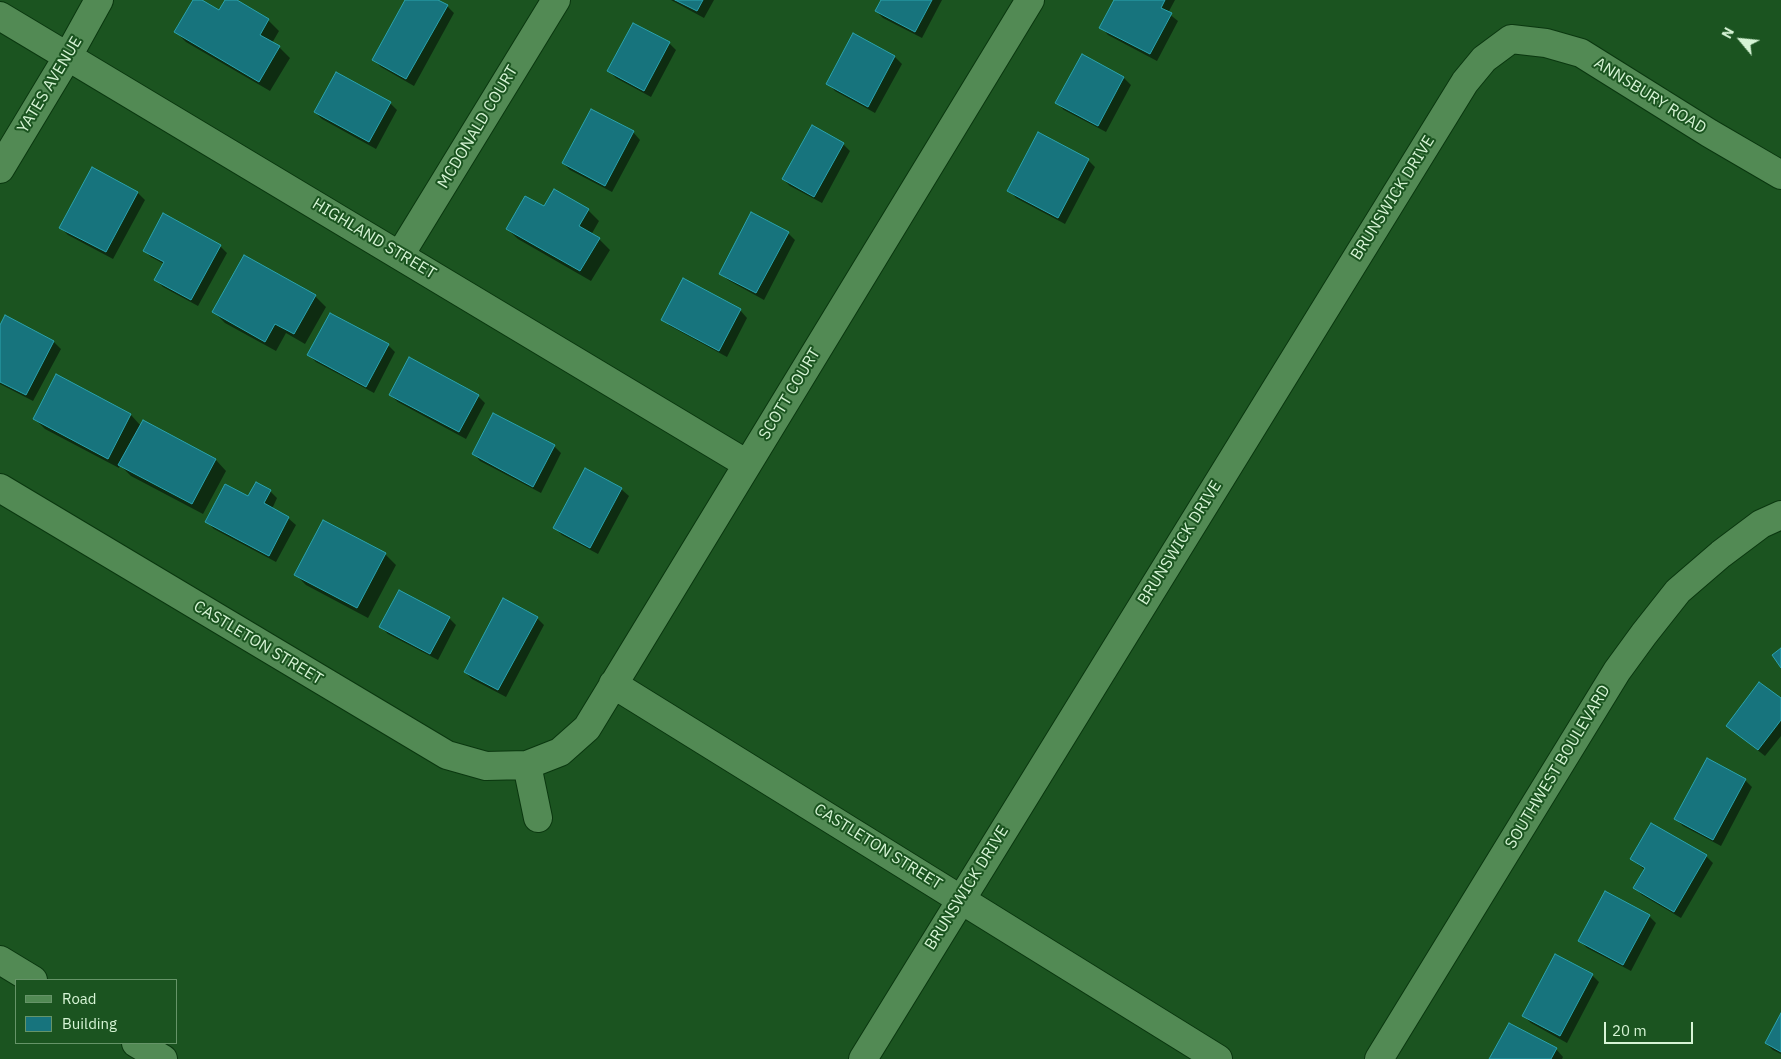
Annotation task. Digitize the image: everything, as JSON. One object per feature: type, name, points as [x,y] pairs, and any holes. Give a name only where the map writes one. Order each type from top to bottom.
[{"type":"street","name":"YATES AVENUE","points":[[0,169],[68,56],[99,0]]},
{"type":"street","name":"MCDONALD COURT","points":[[400,255],[556,0]]},
{"type":"street","name":"SCOTT COURT","points":[[527,765],[560,752],[587,728],[1030,0]]},
{"type":"street","name":"HIGHLAND STREET","points":[[0,16],[747,464]]},
{"type":"street","name":"ANNSBURY ROAD","points":[[1511,39],[1546,43],[1581,53],[1709,133],[1781,175]]},
{"type":"street","name":"BRUNSWICK DRIVE","points":[[863,1059],[1465,82],[1484,59],[1511,39]]},
{"type":"street","name":"CASTLETON STREET","points":[[0,488],[448,755],[486,766],[527,765]]},
{"type":"street","name":"SOUTHWEST BOULEVARD","points":[[1379,1059],[1617,671],[1644,634],[1678,591],[1721,554],[1761,524],[1781,515]]},
{"type":"street","name":"CASTLETON STREET","points":[[613,684],[1218,1059]]},
{"type":"street","points":[[527,765],[538,818]]},
{"type":"street","points":[[0,960],[31,979]]},
{"type":"street","points":[[138,1044],[162,1059]]},
{"type":"building","points":[[193,0],[202,0],[219,10],[225,0],[237,0],[269,19],[260,35],[280,46],[259,82],[174,32]]},
{"type":"building","points":[[405,0],[438,0],[448,5],[406,79],[372,60]]},
{"type":"building","points":[[675,0],[703,0],[697,11]]},
{"type":"building","points":[[881,0],[932,0],[915,32],[875,11]]},
{"type":"building","points":[[1114,0],[1165,0],[1161,8],[1172,13],[1150,54],[1099,28]]},
{"type":"building","points":[[633,23],[670,42],[644,91],[607,71]]},
{"type":"building","points":[[853,33],[895,56],[868,107],[826,84]]},
{"type":"building","points":[[1082,54],[1124,77],[1098,126],[1055,103]]},
{"type":"building","points":[[336,72],[391,102],[369,142],[314,112]]},
{"type":"building","points":[[591,109],[634,131],[605,186],[562,163]]},
{"type":"building","points":[[812,125],[844,143],[814,197],[782,179]]},
{"type":"building","points":[[1038,132],[1089,159],[1058,218],[1007,191]]},
{"type":"building","points":[[92,167],[138,192],[106,252],[59,228]]},
{"type":"building","points":[[554,189],[589,209],[579,226],[600,238],[580,271],[506,229],[525,196],[544,206]]},
{"type":"building","points":[[751,212],[789,232],[756,293],[719,274]]},
{"type":"building","points":[[163,213],[221,245],[191,300],[154,280],[164,262],[143,251]]},
{"type":"building","points":[[244,255],[316,295],[294,334],[275,324],[265,342],[212,312]]},
{"type":"building","points":[[683,278],[741,309],[719,351],[661,320]]},
{"type":"building","points":[[330,313],[389,344],[366,387],[307,355]]},
{"type":"building","points":[[5,315],[54,341],[26,395],[0,382],[0,325]]},
{"type":"building","points":[[409,357],[479,395],[459,432],[389,395]]},
{"type":"building","points":[[56,374],[131,414],[108,459],[33,419]]},
{"type":"building","points":[[493,413],[555,445],[533,487],[472,454]]},
{"type":"building","points":[[143,420],[216,459],[192,504],[118,465]]},
{"type":"building","points":[[585,468],[622,488],[590,548],[553,528]]},
{"type":"building","points":[[256,482],[271,490],[264,503],[289,517],[269,556],[205,522],[225,484],[248,496]]},
{"type":"building","points":[[323,520],[386,553],[357,608],[294,575]]},
{"type":"building","points":[[399,590],[450,617],[430,654],[379,627]]},
{"type":"building","points":[[503,598],[538,617],[498,690],[464,672]]},
{"type":"building","points":[[1781,648],[1781,668],[1772,655]]},
{"type":"building","points":[[1759,682],[1781,698],[1781,720],[1758,750],[1726,726]]},
{"type":"building","points":[[1707,758],[1746,779],[1713,840],[1674,819]]},
{"type":"building","points":[[1651,823],[1707,855],[1674,912],[1633,888],[1645,868],[1630,859]]},
{"type":"building","points":[[1605,891],[1650,915],[1623,965],[1578,941]]},
{"type":"building","points":[[1555,954],[1593,974],[1560,1036],[1522,1016]]},
{"type":"building","points":[[1781,1013],[1781,1052],[1765,1043]]},
{"type":"building","points":[[1509,1023],[1557,1048],[1551,1059],[1489,1059]]}]
